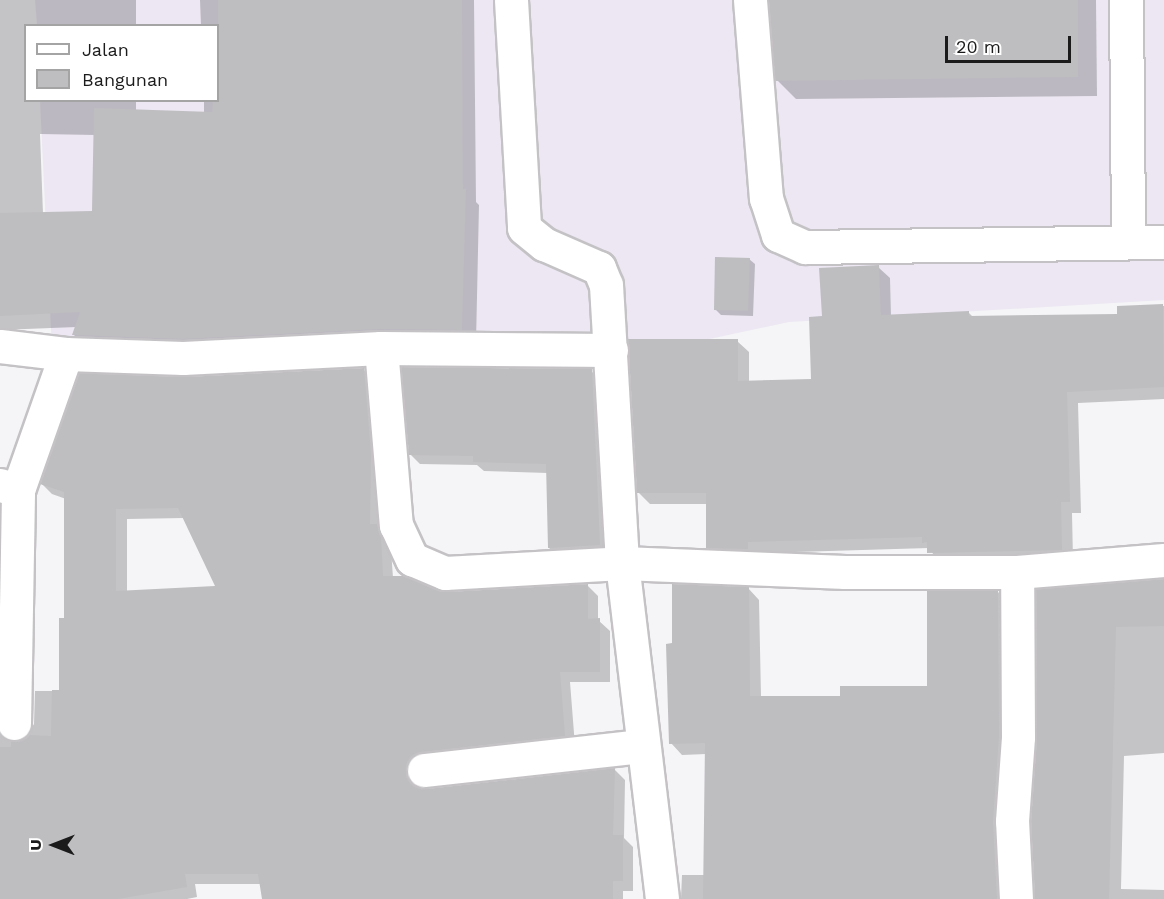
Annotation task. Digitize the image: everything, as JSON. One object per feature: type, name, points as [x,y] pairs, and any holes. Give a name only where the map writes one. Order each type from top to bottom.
[{"type":"street","points":[[511,0],[524,228],[544,244],[599,268],[606,285],[622,563],[640,746],[662,899]]},
{"type":"street","points":[[750,0],[766,198],[778,235],[805,247],[1164,242]]},
{"type":"street","points":[[1126,0],[1128,242]]},
{"type":"street","points":[[0,346],[66,354],[206,358],[381,348],[611,350]]},
{"type":"street","points":[[381,348],[396,525],[412,559],[445,573],[622,563],[845,572],[1017,572],[1164,561]]},
{"type":"street","points":[[14,723],[9,487],[66,354]]},
{"type":"street","points":[[1016,899],[1012,820],[1018,737],[1017,572]]},
{"type":"street","points":[[424,770],[640,746]]},
{"type":"shaded area","points":[[35,0],[1164,0],[1164,300],[789,322],[700,341],[52,350],[40,102],[219,102],[219,24],[37,24]]},
{"type":"building","points":[[218,0],[462,0],[463,189],[466,189],[462,330],[380,329],[183,339],[72,335],[80,312],[0,316],[0,213],[92,211],[94,108],[212,112],[213,102],[219,102]]},
{"type":"building","points":[[769,0],[1078,0],[1078,77],[775,81]]},
{"type":"building","points":[[715,257],[750,258],[748,311],[714,310]]},
{"type":"building","points":[[879,265],[881,315],[969,311],[969,316],[1117,314],[1117,306],[1163,304],[1164,387],[1067,392],[1070,502],[1061,502],[1062,550],[927,553],[927,542],[922,543],[922,537],[748,542],[748,549],[706,548],[706,493],[637,493],[628,339],[738,339],[738,381],[811,379],[809,317],[822,316],[819,268]]},
{"type":"building","points":[[401,367],[592,369],[600,545],[548,548],[546,464],[473,462],[473,456],[409,455]]},
{"type":"building","points":[[364,368],[371,454],[370,524],[377,524],[381,537],[383,576],[404,576],[446,592],[588,584],[588,619],[600,618],[600,672],[560,672],[565,736],[421,752],[407,762],[409,781],[426,789],[615,768],[613,835],[623,835],[623,881],[613,881],[613,899],[262,899],[258,874],[185,874],[187,887],[118,899],[0,899],[0,747],[11,747],[11,741],[28,735],[51,736],[52,690],[59,690],[59,618],[64,618],[64,492],[40,484],[79,373],[184,377]],"holes":[[[178,508],[215,586],[116,591],[116,509]]]},
{"type":"building","points":[[1164,579],[1164,626],[1116,627],[1109,899],[1035,899],[1031,821],[1037,737],[1036,589]]},
{"type":"building","points":[[672,584],[749,587],[750,696],[840,696],[840,686],[927,686],[927,591],[998,591],[999,736],[993,822],[997,899],[703,899],[705,743],[669,744],[666,644],[672,643]]}]
